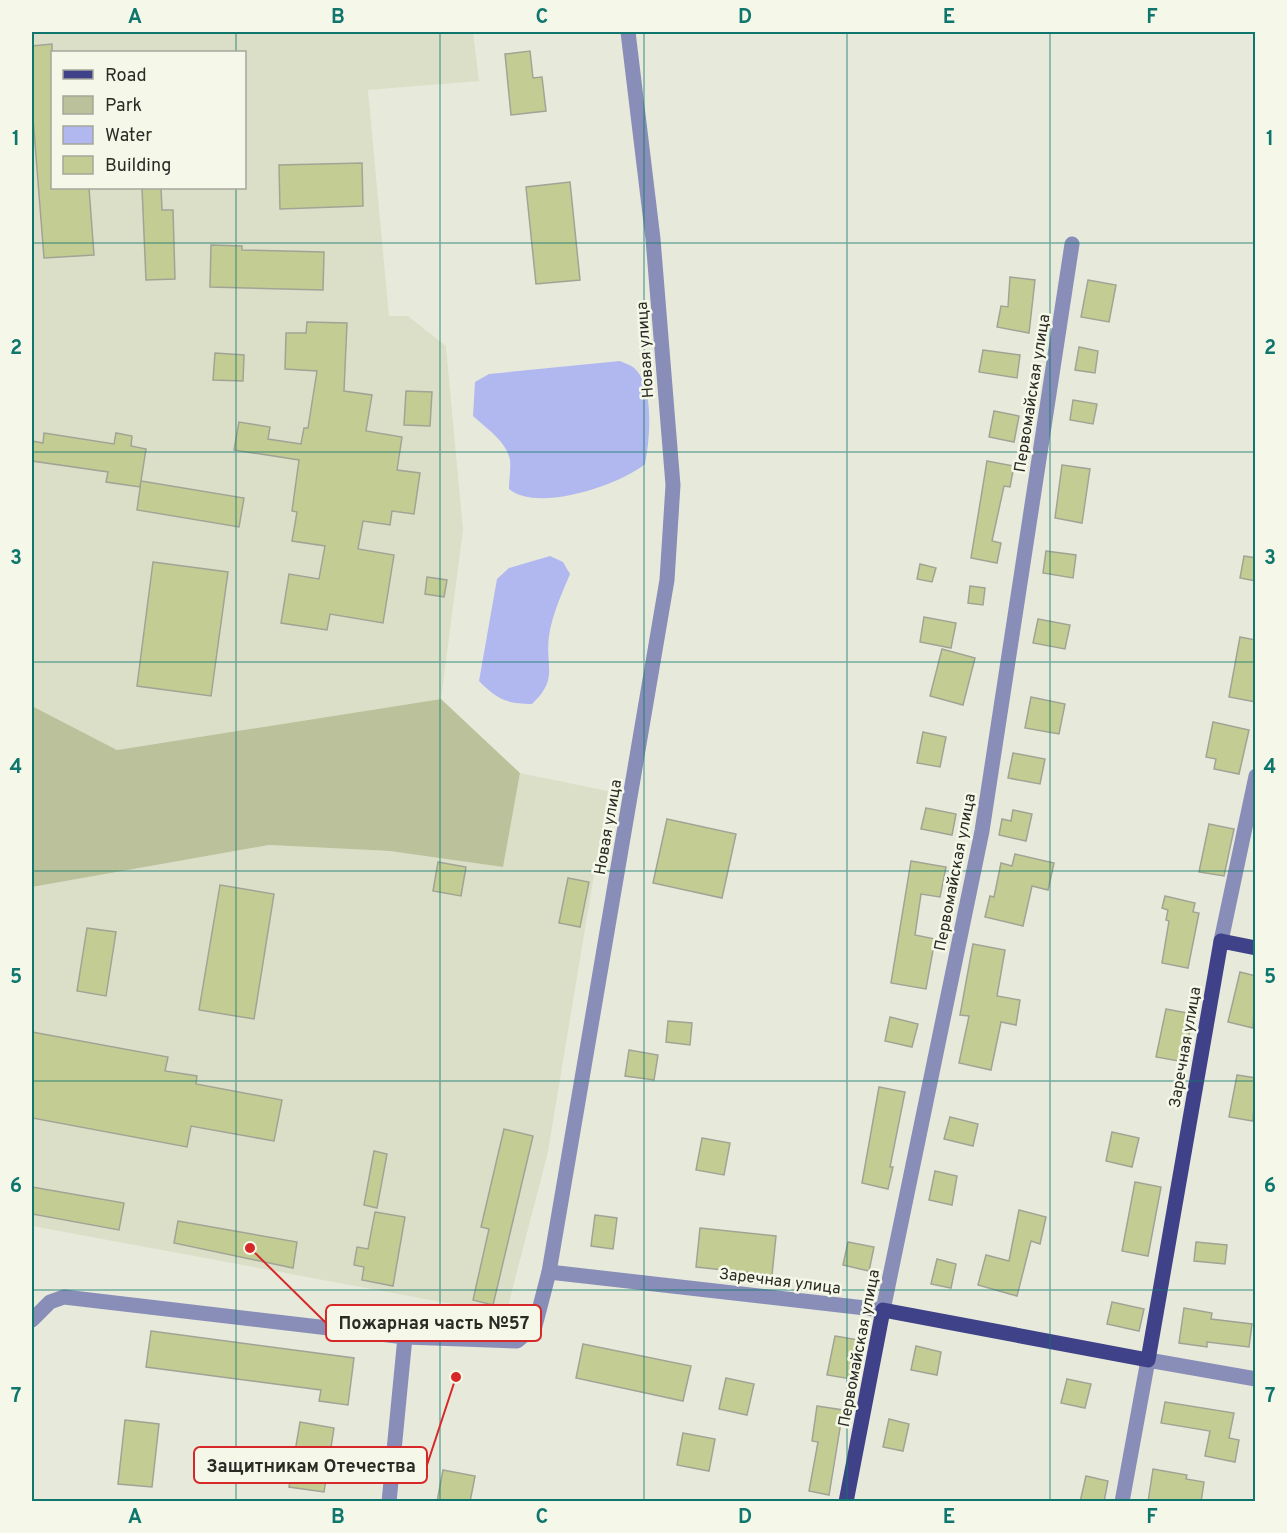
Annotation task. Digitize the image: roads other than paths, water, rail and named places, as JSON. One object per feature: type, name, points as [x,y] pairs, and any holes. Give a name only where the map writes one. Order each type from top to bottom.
[{"type":"main road","name":"Заречная улица","points":[[883,1310],[1148,1360],[1221,941]]},
{"type":"main road","points":[[1221,941],[1256,948]]},
{"type":"main road","name":"Первомайская улица","points":[[846,1502],[883,1310]]},
{"type":"street","name":"Новая улица","points":[[32,1320],[50,1302],[64,1297],[405,1337],[517,1341],[535,1326],[549,1272],[667,580],[673,485],[653,239],[628,32]]},
{"type":"street","name":"Первомайская улица","points":[[883,1310],[982,831],[1072,244]]},
{"type":"street","name":"Заречная улица","points":[[1221,941],[1256,776]]},
{"type":"street","name":"Заречная улица","points":[[549,1272],[883,1310]]},
{"type":"street","points":[[389,1502],[405,1337]]},
{"type":"street","name":"Заречная улица","points":[[1122,1502],[1148,1360],[1256,1379]]},
{"type":"water","points":[[620,361],[633,367],[645,386],[649,427],[645,464],[617,480],[558,497],[522,496],[509,489],[510,460],[508,453],[495,436],[473,416],[475,382],[489,374]]},
{"type":"water","points":[[550,556],[563,562],[570,574],[550,628],[548,679],[540,695],[532,704],[515,703],[497,696],[479,681],[497,579],[509,568]]},
{"type":"place","name":"Пожарная часть №57","points":[[250,1248]]},
{"type":"place","name":"Защитникам Отечества","points":[[456,1377]]}]
